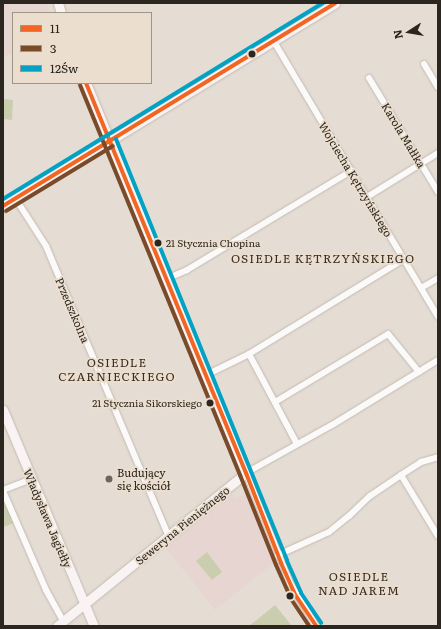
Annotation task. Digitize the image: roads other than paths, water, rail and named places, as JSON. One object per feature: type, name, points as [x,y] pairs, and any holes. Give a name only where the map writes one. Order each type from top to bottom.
[{"type":"street","points":[[3,206],[335,3]]},
{"type":"street","name":"Wojciecha Kętrzyńskiego","points":[[273,40],[438,317]]},
{"type":"street","points":[[424,64],[438,87]]},
{"type":"street","name":"Karola Małłka","points":[[369,78],[438,192]]},
{"type":"street","points":[[86,84],[246,473],[278,555],[296,596],[316,626]]},
{"type":"street","points":[[367,197],[438,153]]},
{"type":"street","points":[[166,279],[187,270],[351,171]]},
{"type":"street","name":"Przedszkolna","points":[[15,198],[46,246],[169,537]]},
{"type":"street","points":[[206,375],[249,354],[404,259]]},
{"type":"street","points":[[421,288],[438,278]]},
{"type":"street","points":[[275,402],[388,334],[419,372]]},
{"type":"street","points":[[249,354],[297,444]]},
{"type":"street","name":"Seweryna Pieniężnego","points":[[60,623],[169,537],[246,473],[438,360]]},
{"type":"street","name":"Władysława Jagiełły","points":[[3,410],[94,626]]},
{"type":"street","points":[[278,555],[329,532],[350,516],[370,496],[422,462],[438,457]]},
{"type":"street","points":[[401,475],[438,536]]},
{"type":"street","points":[[31,479],[3,490],[60,623]]},
{"type":"place","name":"21 Stycznia Chopina","points":[[158,243]]},
{"type":"place","name":"21 Stycznia Sikorskiego","points":[[210,403]]},
{"type":"place","name":"Budujący się kościół","points":[[109,479]]},
{"type":"district","name":"OSIEDLE KĘTRZYŃSKIEGO","points":[[323,259]]},
{"type":"district","name":"OSIEDLE CZARNIECKIEGO","points":[[117,370]]},
{"type":"district","name":"OSIEDLE NAD JAREM","points":[[359,584]]}]
